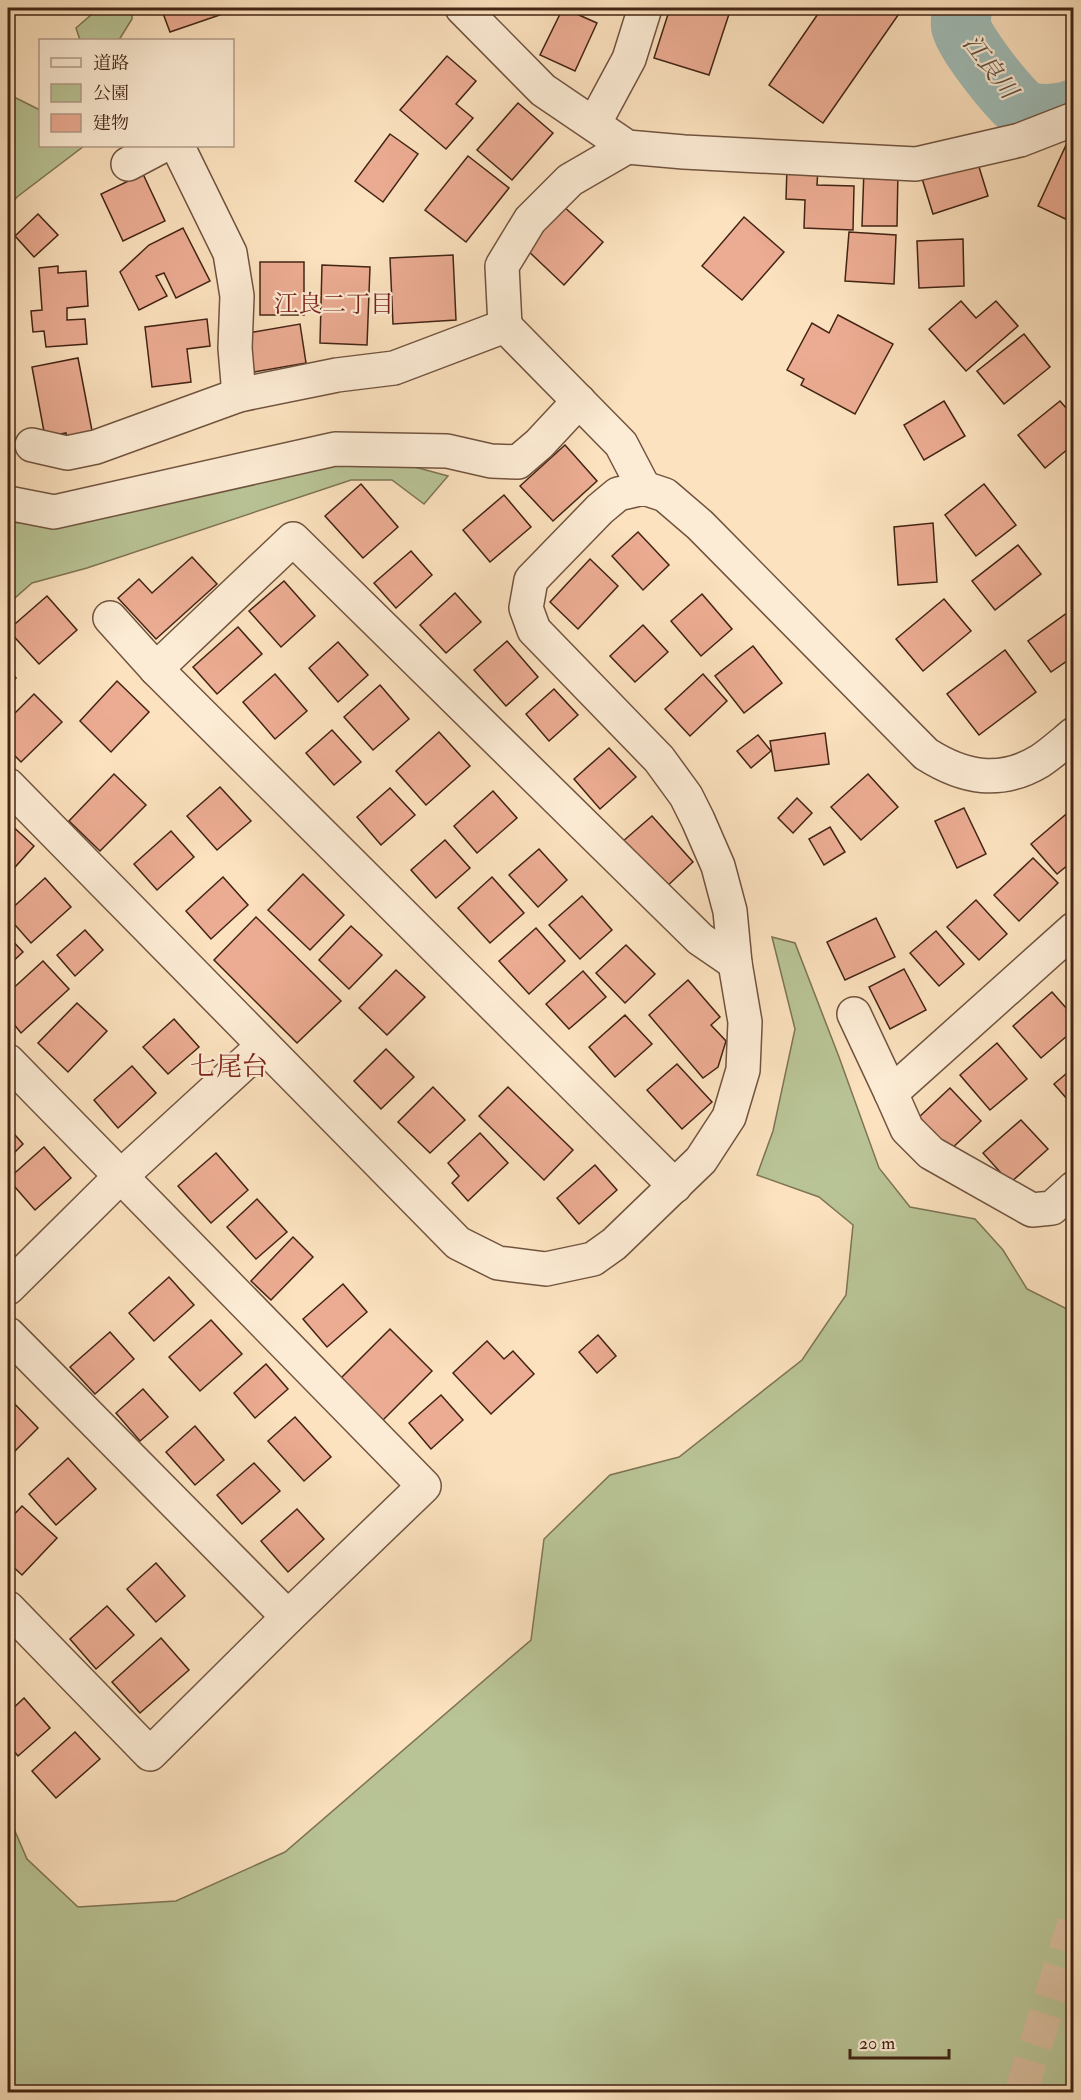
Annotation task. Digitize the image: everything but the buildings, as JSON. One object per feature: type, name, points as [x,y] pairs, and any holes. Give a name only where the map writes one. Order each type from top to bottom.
[{"type":"street","points":[[462,8],[543,90],[627,147],[916,164],[1020,140],[1074,119]]},
{"type":"street","points":[[594,124],[629,59],[645,8]]},
{"type":"street","points":[[128,164],[160,147]]},
{"type":"street","points":[[174,147],[179,149],[230,253],[237,296],[235,348],[239,396]]},
{"type":"street","points":[[627,147],[570,180],[530,219],[502,266],[505,326],[621,444],[644,488]]},
{"type":"street","points":[[32,445],[67,453],[96,447],[239,396],[337,375],[394,368],[505,326]]},
{"type":"street","points":[[8,503],[54,512],[335,449],[447,451],[491,461],[518,462],[539,444],[579,401]]},
{"type":"street","points":[[8,785],[458,1243],[498,1263],[546,1269],[593,1259],[614,1244],[701,1160],[729,1117],[743,1070],[745,1022],[735,963],[730,911],[718,866],[686,796],[659,759],[534,630],[526,608],[531,580],[600,509],[618,495],[644,488],[665,495],[700,525],[926,753],[942,764],[968,774],[994,776],[1019,772],[1042,760],[1074,734]]},
{"type":"street","points":[[156,669],[293,539],[700,939],[735,963]]},
{"type":"street","points":[[110,618],[156,669],[675,1186]]},
{"type":"street","points":[[891,1093],[1074,929]]},
{"type":"street","points":[[854,1014],[907,1129],[931,1153],[1032,1210],[1052,1208],[1074,1188]]},
{"type":"street","points":[[8,1288],[120,1177],[263,1046]]},
{"type":"street","points":[[8,1061],[424,1486],[150,1754],[8,1608]]},
{"type":"street","points":[[8,1334],[288,1617]]},
{"type":"green space","points":[[99,8],[132,8],[132,19],[120,39],[80,39],[76,28]]},
{"type":"green space","points":[[8,94],[39,110],[39,147],[83,147],[17,197],[8,208]]},
{"type":"green space","points":[[342,463],[411,466],[448,476],[424,504],[392,480],[351,480],[87,568],[32,583],[8,604],[8,522],[66,526]]},
{"type":"green space","points":[[772,937],[795,943],[879,1168],[910,1207],[975,1219],[1003,1250],[1027,1289],[1073,1312],[1073,2092],[8,2092],[8,1815],[27,1859],[78,1907],[176,1901],[285,1852],[531,1640],[544,1539],[610,1475],[679,1457],[802,1360],[846,1295],[853,1225],[819,1197],[757,1175],[773,1131],[795,1029]]},
{"type":"waterway","name":"江良川","points":[[962,8],[961,26],[964,34],[988,70],[1017,104],[1028,112],[1041,114],[1074,109]]},
{"type":"tunnel","points":[[1021,2092],[1074,1923]]},
{"type":"district","name":"江良二丁目","points":[[334,304]]},
{"type":"district","name":"七尾台","points":[[229,1067]]}]
